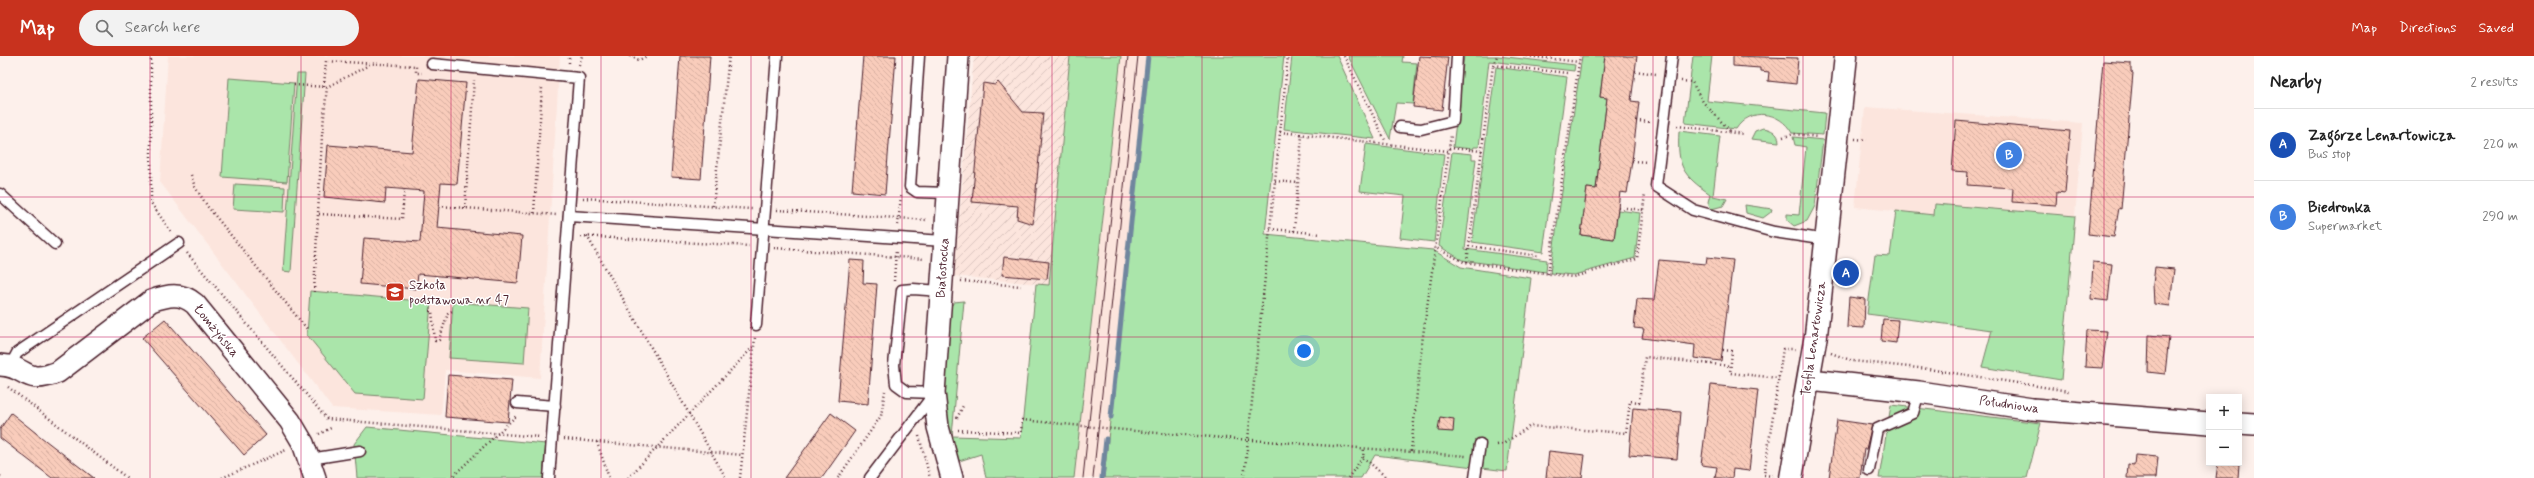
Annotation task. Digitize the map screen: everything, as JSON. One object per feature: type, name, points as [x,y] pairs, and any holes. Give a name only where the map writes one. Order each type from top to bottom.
[{"type":"street","name":"Białostocka","points":[[952,478],[938,427],[934,393],[958,56]]},
{"type":"street","name":"Teofila Lenartowicza","points":[[1791,478],[1810,380],[1827,240],[1846,56]]},
{"type":"street","name":"Łomżyńska","points":[[5,372],[43,378],[58,372],[151,301],[170,295],[186,296],[195,304],[290,421],[309,460]]},
{"type":"street","name":"Południowa","points":[[1810,380],[1919,392],[2032,410],[2206,422]]},
{"type":"street","points":[[2242,423],[2254,424]]},
{"type":"lane","points":[[756,325],[777,56]]},
{"type":"lane","points":[[919,56],[910,187],[917,192],[948,193]]},
{"type":"lane","points":[[1400,126],[1421,129],[1452,121],[1457,56]]},
{"type":"lane","points":[[1672,56],[1669,79],[1658,124],[1656,186],[1693,210],[1731,222],[1827,240]]},
{"type":"lane","points":[[432,64],[579,78],[564,215],[555,406],[549,478]]},
{"type":"lane","points":[[0,194],[55,244]]},
{"type":"lane","points":[[564,215],[944,241]]},
{"type":"lane","points":[[5,372],[16,353],[179,243]]},
{"type":"lane","points":[[934,393],[907,392],[896,384],[894,365],[902,290],[942,285]]},
{"type":"lane","points":[[1869,470],[1877,429],[1914,413],[1919,392]]},
{"type":"lane","points":[[870,478],[934,393]]},
{"type":"lane","points":[[517,403],[555,406]]},
{"type":"lane","points":[[1475,478],[1480,444]]},
{"type":"lane","points":[[309,460],[360,451]]},
{"type":"path","points":[[151,56],[151,202],[179,243],[327,419],[743,455]]},
{"type":"path","points":[[630,56],[639,60],[647,56]]},
{"type":"path","points":[[713,206],[729,56]]},
{"type":"path","points":[[1244,477],[1288,56]]},
{"type":"path","points":[[1344,56],[1385,140]]},
{"type":"path","points":[[1467,262],[1493,65],[1497,56]]},
{"type":"path","points":[[1528,56],[1579,62]]},
{"type":"path","points":[[1548,274],[1580,56]]},
{"type":"path","points":[[314,292],[326,61],[416,66],[416,73],[423,74]]},
{"type":"path","points":[[294,85],[325,87],[372,63]]},
{"type":"path","points":[[1493,65],[1567,73]]},
{"type":"path","points":[[1658,81],[1660,68]]},
{"type":"path","points":[[1635,71],[1659,74]]},
{"type":"path","points":[[467,77],[481,78]]},
{"type":"path","points":[[465,208],[474,78]]},
{"type":"path","points":[[1669,79],[1692,82],[1703,102],[1731,132]]},
{"type":"path","points":[[534,213],[542,83]]},
{"type":"path","points":[[1654,116],[1658,124]]},
{"type":"path","points":[[1411,451],[1434,246],[1452,121]]},
{"type":"path","points":[[1636,121],[1744,134]]},
{"type":"path","points":[[1280,132],[1448,150],[1482,151]]},
{"type":"path","points":[[1783,137],[1794,134],[1820,138]]},
{"type":"path","points":[[1294,231],[1302,135]]},
{"type":"path","points":[[1648,169],[1650,155]]},
{"type":"path","points":[[1632,161],[1649,163]]},
{"type":"path","points":[[191,176],[195,187],[208,207],[307,329]]},
{"type":"path","points":[[1276,181],[1298,183]]},
{"type":"path","points":[[319,214],[402,219],[404,190]]},
{"type":"path","points":[[1434,246],[1467,262],[1574,277],[1637,259],[1646,190]]},
{"type":"path","points":[[893,287],[901,195]]},
{"type":"path","points":[[439,206],[564,215]]},
{"type":"path","points":[[1618,207],[1643,210]]},
{"type":"path","points":[[1270,229],[1321,234]]},
{"type":"path","points":[[587,236],[726,478]]},
{"type":"path","points":[[1469,246],[1540,256]]},
{"type":"path","points":[[942,285],[1021,286]]},
{"type":"path","points":[[430,311],[432,311],[435,341],[439,340],[448,313],[452,312]]},
{"type":"path","points":[[740,478],[756,325]]},
{"type":"path","points":[[628,478],[754,346]]},
{"type":"path","points":[[1764,475],[1783,349]]},
{"type":"path","points":[[1723,350],[1732,351],[1730,373],[1779,378]]},
{"type":"path","points":[[1825,351],[1853,361],[1928,369],[2077,393]]},
{"type":"path","points":[[1497,444],[1503,444],[1530,426],[1626,433],[1630,401],[1639,402],[1645,358],[1731,366]]},
{"type":"path","points":[[5,372],[127,478]]},
{"type":"path","points":[[838,478],[881,416],[886,386]]},
{"type":"path","points":[[451,478],[529,404]]},
{"type":"path","points":[[954,423],[964,404]]},
{"type":"path","points":[[914,418],[930,478]]},
{"type":"path","points":[[950,430],[1021,433],[1022,420],[1248,440],[1478,457]]},
{"type":"path","points":[[222,478],[309,460],[333,427]]},
{"type":"path","points":[[597,442],[609,478]]},
{"type":"path","points":[[1348,478],[1363,457],[1364,448]]},
{"type":"path","points":[[1363,457],[1387,478]]},
{"type":"shaded area","name":"Szkoła podstawowa nr 47","points":[[168,56],[560,56],[540,378],[445,370],[441,415],[332,408],[160,182]]},
{"type":"shaded area","points":[[974,56],[1070,56],[1049,285],[954,276]]},
{"type":"shaded area","points":[[1121,56],[1148,56],[1104,478],[1074,478]]},
{"type":"shaded area","points":[[1865,107],[2083,123],[2075,216],[1935,204],[1934,215],[1855,207]]},
{"type":"green space","points":[[1070,56],[1121,56],[1074,478],[986,478],[981,454],[956,462],[940,398],[947,312],[954,302],[964,301],[952,436],[1021,438],[1036,284],[1049,285]]},
{"type":"green space","points":[[1148,56],[1284,56],[1265,234],[1433,250],[1461,267],[1531,278],[1507,471],[1375,455],[1361,478],[1104,478]]},
{"type":"green space","points":[[1292,56],[1337,56],[1375,139],[1284,129]]},
{"type":"green space","points":[[1348,56],[1403,56],[1402,62],[1417,63],[1413,104],[1396,103],[1390,139]]},
{"type":"green space","points":[[1464,56],[1498,56],[1575,65],[1574,71],[1489,61],[1479,147],[1474,147],[1473,149],[1453,147]]},
{"type":"green space","points":[[1582,56],[1605,56],[1600,97],[1607,98],[1596,189],[1587,188],[1581,235],[1614,239],[1618,210],[1640,213],[1635,258],[1574,275],[1550,273]]},
{"type":"green space","points":[[1693,56],[1712,56],[1707,101],[1825,113],[1823,135],[1792,133],[1780,120],[1765,114],[1749,117],[1736,129],[1685,123]]},
{"type":"green space","points":[[1496,67],[1567,77],[1543,252],[1472,242]]},
{"type":"green space","points":[[297,74],[305,74],[291,272],[283,271]]},
{"type":"green space","points":[[229,78],[294,83],[287,182],[222,177]]},
{"type":"green space","points":[[1763,128],[1774,132],[1778,136],[1779,142],[1751,139],[1755,131]]},
{"type":"green space","points":[[1679,131],[1720,136],[1713,196],[1727,199],[1723,206],[1711,209],[1708,202],[1710,194],[1687,175],[1683,168],[1679,153]]},
{"type":"green space","points":[[1793,137],[1823,140],[1815,206],[1807,221],[1794,226],[1787,220],[1787,214],[1799,215],[1806,147],[1795,145]]},
{"type":"green space","points":[[1366,144],[1444,154],[1434,242],[1400,238],[1405,196],[1360,191]]},
{"type":"green space","points":[[1452,152],[1472,154],[1472,159],[1476,159],[1465,249],[1547,260],[1546,272],[1462,260],[1439,246]]},
{"type":"green space","points":[[235,184],[285,187],[284,212],[233,209]]},
{"type":"green space","points":[[1935,204],[2075,216],[2061,380],[1982,367],[1992,330],[1867,314],[1875,255],[1890,256],[1896,211],[1934,215]]},
{"type":"green space","points":[[1745,205],[1772,209],[1771,212],[1763,218],[1746,213]]},
{"type":"green space","points":[[310,291],[431,302],[423,399],[355,394],[307,335]]},
{"type":"green space","points":[[453,302],[528,308],[524,363],[449,358]]},
{"type":"green space","points":[[1891,405],[2041,423],[2027,478],[1879,478]]},
{"type":"green space","points":[[367,427],[546,444],[543,478],[357,478],[354,444]]},
{"type":"building","points":[[680,56],[710,56],[701,179],[671,177]]},
{"type":"building","points":[[863,56],[896,56],[885,194],[852,191]]},
{"type":"building","points":[[1419,56],[1448,57],[1442,110],[1413,107]]},
{"type":"building","points":[[1605,56],[1637,56],[1631,101],[1639,102],[1632,161],[1627,193],[1620,192],[1614,239],[1581,235],[1587,188],[1596,189],[1607,98],[1600,97]]},
{"type":"building","points":[[1733,56],[1798,58],[1796,84],[1768,81],[1769,72],[1760,71],[1760,68],[1733,66]]},
{"type":"building","points":[[2103,61],[2131,63],[2131,72],[2133,73],[2121,209],[2119,208],[2114,237],[2088,234]]},
{"type":"building","points":[[419,79],[466,83],[457,184],[441,183],[437,228],[522,236],[518,283],[418,274],[416,289],[360,284],[364,238],[420,242],[424,191],[386,188],[385,203],[324,197],[328,145],[412,152]]},
{"type":"building","points":[[998,82],[1023,112],[1043,113],[1033,224],[1017,219],[1018,206],[972,202],[983,83],[995,85]]},
{"type":"building","points":[[1956,121],[2070,131],[2065,193],[2057,192],[2056,205],[2012,202],[2013,188],[1967,185],[1968,172],[1952,171]]},
{"type":"building","points":[[1004,257],[1049,262],[1047,279],[1002,275]]},
{"type":"building","points":[[1707,257],[1733,260],[1721,361],[1694,358],[1695,345],[1642,338],[1644,329],[1634,328],[1637,299],[1654,300],[1659,260],[1706,264]]},
{"type":"building","points":[[850,260],[864,261],[863,283],[877,284],[868,404],[838,401]]},
{"type":"building","points":[[2093,262],[2112,264],[2108,301],[2091,299]]},
{"type":"building","points":[[2155,267],[2174,269],[2170,306],[2154,304],[2153,284]]},
{"type":"building","points":[[1849,297],[1865,299],[1864,328],[1847,327]]},
{"type":"building","points":[[165,319],[266,435],[244,455],[142,338]]},
{"type":"building","points":[[1883,319],[1898,320],[1896,343],[1881,341]]},
{"type":"building","points":[[2087,330],[2107,331],[2102,368],[2085,367]]},
{"type":"building","points":[[2149,335],[2169,337],[2165,374],[2148,372]]},
{"type":"building","points":[[448,375],[512,380],[508,422],[445,417]]},
{"type":"building","points":[[1711,385],[1758,390],[1749,471],[1733,469],[1732,478],[1715,478],[1717,467],[1701,465]]},
{"type":"building","points":[[1633,408],[1681,412],[1677,459],[1629,455]]},
{"type":"building","points":[[11,413],[94,478],[52,478],[0,438],[0,429]]},
{"type":"building","points":[[831,413],[855,431],[822,478],[784,478]]},
{"type":"building","points":[[1440,417],[1454,419],[1453,432],[1438,431]]},
{"type":"building","points":[[1837,420],[1872,425],[1866,449],[1864,449],[1860,478],[1829,478]]},
{"type":"building","points":[[1549,451],[1585,455],[1582,478],[1546,478]]},
{"type":"building","points":[[2135,455],[2158,457],[2156,478],[2127,478],[2128,464],[2134,465]]},
{"type":"building","points":[[2218,466],[2239,466],[2238,478],[2216,478]]},
{"type":"waterway","points":[[1111,417],[1148,56]]},
{"type":"waterway","points":[[1102,478],[1106,439]]},
{"type":"tram line","points":[[1083,478],[1128,56]]},
{"type":"tram line","points":[[1093,478],[1138,56]]},
{"type":"place","name":"Biedronka","points":[[2009,155]]},
{"type":"place","name":"Zagórze Lenartowicza","points":[[1846,273]]},
{"type":"place","name":"Szkoła podstawowa nr 47","points":[[395,292]]}]
